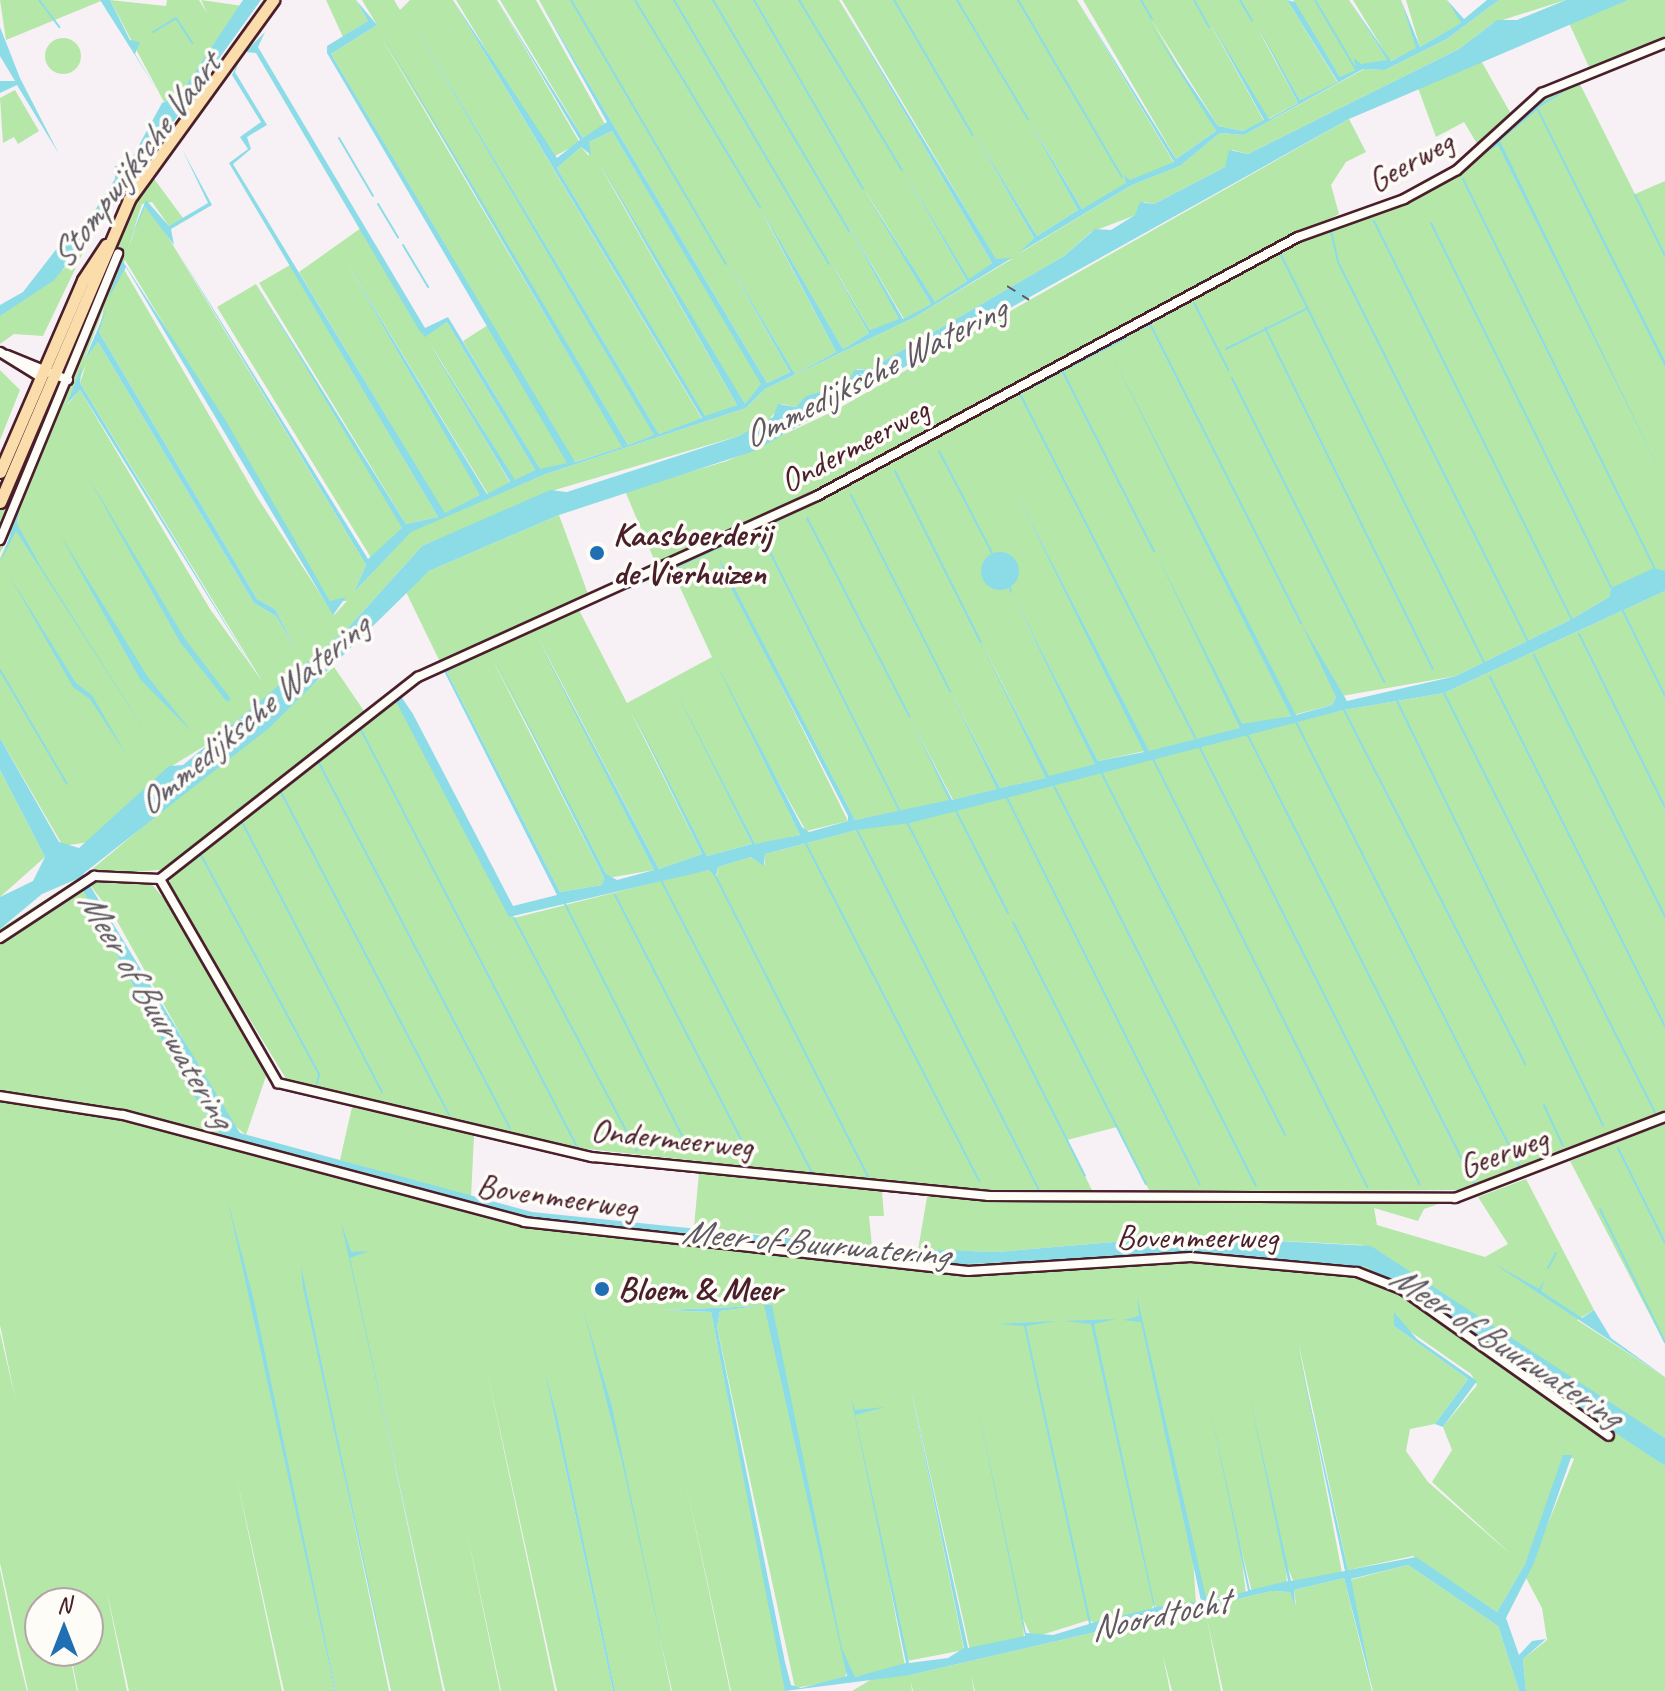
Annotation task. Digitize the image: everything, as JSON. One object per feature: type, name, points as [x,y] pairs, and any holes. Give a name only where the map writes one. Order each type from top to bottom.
[{"type":"main road","points":[[0,472],[45,365],[148,169],[273,0]]},
{"type":"main road","points":[[0,502],[55,375],[106,245]]},
{"type":"street","name":"Geerweg","points":[[1168,307],[1298,237],[1415,193],[1457,170],[1542,93],[1665,43]]},
{"type":"street","points":[[0,540],[118,253]]},
{"type":"street","name":"Ondermeerweg","points":[[1168,307],[817,496],[418,677],[160,879],[266,1070],[286,1087],[592,1157],[988,1196],[1304,1194]]},
{"type":"street","points":[[4,354],[45,365],[55,375],[68,380]]},
{"type":"street","points":[[4,354],[40,378],[55,375]]},
{"type":"street","points":[[0,938],[83,881],[160,879]]},
{"type":"street","name":"Bovenmeerweg","points":[[0,1096],[123,1115],[512,1220],[956,1270],[1191,1257],[1357,1272],[1403,1290],[1609,1436]]},
{"type":"street","name":"Geerweg","points":[[1304,1194],[1473,1194],[1665,1117]]},
{"type":"green space","points":[[0,0],[100,0],[101,1],[6,40]]},
{"type":"green space","points":[[110,0],[166,6],[167,0],[199,0],[207,13],[201,0],[243,6],[179,96],[164,102]]},
{"type":"green space","points":[[326,0],[356,0],[368,21],[343,37]]},
{"type":"green space","points":[[362,0],[394,0],[400,10],[410,0],[453,0],[702,419],[659,434],[407,13],[655,435],[628,445],[378,32],[623,447],[574,462],[331,54],[377,25]]},
{"type":"green space","points":[[456,0],[497,0],[580,143],[551,158]]},
{"type":"green space","points":[[500,0],[536,0],[606,126],[583,138]]},
{"type":"green space","points":[[539,0],[839,0],[992,263],[969,280],[902,169],[967,281],[935,303],[864,189],[931,304],[904,319],[845,220],[900,320],[870,330],[830,261],[869,333],[843,349],[760,208],[836,352],[795,374],[727,261],[790,372],[767,383]]},
{"type":"green space","points":[[842,0],[1077,0],[1174,163],[1082,209],[1030,122],[1078,210],[1037,236],[974,133],[1034,238],[1020,253],[1132,185],[1180,166],[1220,133],[1244,135],[1364,69],[1385,70],[1447,39],[1499,0],[1566,0],[1493,23],[1459,49],[1248,154],[1232,150],[1225,167],[1154,204],[1144,202],[1136,215],[1091,232],[1064,256],[870,369],[857,369],[848,383],[807,396],[796,407],[782,404],[766,423],[739,436],[558,489],[422,546],[348,628],[219,737],[167,769],[89,842],[63,846],[0,738],[0,558],[22,512],[0,553],[0,546],[120,252],[62,368],[124,222],[152,176],[183,218],[169,226],[152,202],[142,204],[128,248],[143,208],[150,207],[366,565],[354,592],[411,531],[546,474],[746,408],[765,389],[915,317],[1012,259],[996,260]],"holes":[[[125,260],[330,601],[347,601],[334,615],[257,497],[122,266]],[[104,307],[99,332],[257,599],[275,609],[298,653],[276,616],[254,603],[98,342],[85,358]],[[86,365],[80,383],[262,681],[210,609],[80,390],[67,405]]]},
{"type":"green space","points":[[1083,0],[1287,0],[1338,83],[1300,100],[1258,29],[1298,103],[1268,119],[1210,23],[1264,121],[1243,131],[1218,126],[1151,19],[1216,131],[1176,159]]},
{"type":"green space","points":[[1293,0],[1349,0],[1387,60],[1340,77]]},
{"type":"green space","points":[[1353,0],[1401,0],[1417,49],[1390,61]]},
{"type":"green space","points":[[1406,0],[1447,0],[1462,23],[1420,47]]},
{"type":"green space","points":[[1628,0],[1665,0],[1665,38],[1589,67],[1569,23]]},
{"type":"green space","points":[[63,38],[76,43],[81,56],[76,69],[63,74],[50,69],[45,56],[50,43]]},
{"type":"green space","points":[[1479,57],[1511,114],[1479,147],[1464,122],[1436,137],[1418,88]]},
{"type":"green space","points":[[1579,82],[1635,194],[1665,181],[1665,571],[1611,588],[1609,597],[1572,619],[1456,676],[1336,697],[1332,705],[1149,752],[1011,483],[1145,751],[1098,761],[1011,593],[1096,764],[1049,777],[984,647],[1047,778],[1000,788],[952,694],[998,789],[953,800],[911,720],[950,801],[855,820],[717,556],[848,821],[806,831],[746,724],[800,835],[755,845],[697,732],[752,844],[707,856],[629,708],[702,854],[659,869],[537,636],[654,870],[608,878],[491,657],[604,878],[602,885],[560,892],[446,670],[579,610],[627,703],[712,657],[671,568],[847,487],[1310,234],[1446,182],[1541,97]]},
{"type":"green space","points":[[15,90],[39,131],[18,144],[14,137],[3,143],[0,98]]},
{"type":"green space","points":[[1349,119],[1366,152],[1346,162],[1331,185],[1339,214],[826,486],[656,564],[625,491],[727,461],[834,411]]},
{"type":"green space","points":[[612,131],[762,384],[745,405],[598,162],[737,405],[705,417],[557,168],[581,147],[589,156],[589,142]]},
{"type":"green space","points":[[361,228],[425,336],[447,322],[535,470],[515,481],[429,342],[510,483],[488,494],[346,262],[481,496],[445,514],[299,272]]},
{"type":"green space","points":[[89,240],[43,336],[14,334],[0,344],[0,316],[64,269]]},
{"type":"green space","points":[[290,265],[438,517],[406,524],[259,283]]},
{"type":"green space","points":[[256,284],[403,528],[373,561],[217,307]]},
{"type":"green space","points":[[488,325],[568,463],[540,470],[463,341]]},
{"type":"green space","points":[[0,370],[20,390],[0,440]]},
{"type":"green space","points":[[54,383],[63,385],[0,535],[0,508]]},
{"type":"green space","points":[[559,515],[588,594],[440,662],[406,592],[429,571]]},
{"type":"green space","points":[[1665,591],[1665,1113],[1465,1190],[1150,1192],[1117,1127],[1067,1140],[1093,1192],[983,1192],[578,1148],[288,1082],[169,887],[171,876],[394,695],[514,918],[688,874],[709,870],[717,876],[718,867],[751,857],[765,865],[765,854],[857,830],[1344,710],[1444,693]]},
{"type":"green space","points":[[334,667],[364,711],[171,869],[84,876]]},
{"type":"green space","points":[[0,770],[45,857],[0,897]]},
{"type":"green space","points":[[97,878],[150,882],[169,905],[266,1076],[246,1135],[229,1121],[117,921],[88,882]]},
{"type":"green space","points":[[77,879],[184,1082],[224,1140],[495,1214],[944,1265],[1208,1253],[1367,1267],[1393,1280],[1665,1466],[1665,1691],[1526,1691],[1523,1659],[1547,1640],[1542,1608],[1526,1578],[1574,1459],[1566,1456],[1525,1564],[1497,1612],[1413,1556],[1348,1570],[1298,1341],[1342,1573],[1294,1583],[1285,1561],[1287,1584],[1252,1592],[1240,1545],[1246,1594],[1204,1600],[1193,1557],[1196,1604],[1160,1611],[1154,1604],[1149,1614],[1099,1625],[1089,1620],[1032,1638],[1023,1619],[1024,1640],[970,1650],[910,1385],[964,1650],[907,1661],[882,1544],[905,1666],[855,1677],[847,1668],[845,1679],[795,1688],[717,1327],[720,1311],[758,1306],[664,1310],[711,1312],[786,1691],[731,1691],[684,1474],[730,1691],[672,1691],[658,1628],[671,1691],[615,1691],[545,1373],[613,1691],[557,1691],[486,1366],[555,1691],[501,1691],[465,1523],[500,1691],[445,1691],[370,1349],[443,1691],[391,1691],[301,1267],[389,1691],[336,1691],[229,1197],[335,1691],[284,1691],[236,1475],[282,1691],[129,1691],[106,1588],[127,1691],[78,1691],[73,1667],[104,1667],[104,1587],[24,1587],[24,1667],[72,1667],[77,1691],[28,1691],[0,1563],[0,1332],[16,1402],[0,1325],[0,929]],"holes":[[[1398,1314],[1398,1323],[1471,1374],[1477,1385],[1443,1427],[1452,1450],[1432,1482],[1514,1557],[1428,1482],[1406,1451],[1410,1429],[1435,1424],[1468,1379],[1394,1326]]]},
{"type":"green space","points":[[352,1107],[474,1135],[471,1198],[340,1160]]},
{"type":"green space","points":[[1665,1123],[1665,1344],[1570,1161]]},
{"type":"green space","points":[[699,1172],[882,1191],[884,1216],[869,1216],[872,1246],[694,1227]]},
{"type":"green space","points":[[1526,1179],[1594,1310],[1577,1320],[1665,1377],[1665,1438],[1362,1245],[1186,1236],[996,1252],[918,1250],[927,1197],[1450,1200],[1424,1209],[1418,1221],[1374,1208],[1377,1225],[1485,1257],[1508,1244],[1478,1197]]},
{"type":"green space","points":[[1408,1565],[1498,1626],[1519,1691],[1373,1691],[1350,1580]]},
{"type":"green space","points":[[0,1569],[18,1655],[27,1691],[0,1691]]},
{"type":"green space","points":[[1344,1578],[1372,1691],[1223,1691],[1207,1619],[1221,1691],[1172,1691],[1163,1656],[1170,1691],[975,1691],[971,1676],[974,1691],[913,1691],[911,1682],[912,1691],[852,1691],[877,1676],[910,1675],[1272,1591],[1290,1592],[1296,1605],[1294,1590]]},
{"type":"water","points":[[100,0],[110,0],[130,40],[140,42],[135,54],[157,90]]},
{"type":"water","name":"Stompwijksche Vaart","points":[[243,0],[261,0],[93,234],[53,281],[0,316],[0,305],[23,292],[72,229],[81,232],[115,179],[115,166],[127,167],[162,103],[179,96]]},
{"type":"water","points":[[356,0],[377,25],[331,54],[575,462],[622,447],[380,31],[628,445],[654,435],[407,13],[659,434],[702,418],[453,0],[557,158],[580,140],[497,0],[583,138],[607,122],[539,0],[767,383],[790,372],[726,259],[795,374],[836,352],[760,207],[843,349],[869,333],[828,259],[870,330],[899,319],[844,218],[903,319],[931,304],[863,189],[935,302],[967,281],[901,167],[969,279],[992,263],[839,0],[996,259],[1012,258],[915,317],[765,389],[746,408],[546,474],[411,532],[354,592],[366,565],[178,252],[368,559],[402,528],[256,284],[406,524],[438,517],[229,163],[248,149],[240,137],[261,122],[232,75],[239,61],[235,72],[267,125],[247,137],[251,149],[233,164],[445,513],[480,495],[346,262],[487,494],[510,482],[428,342],[515,480],[535,470],[447,322],[425,337],[419,330],[256,53],[245,52],[265,32],[258,47],[425,328],[448,317],[540,469],[567,463],[327,53],[327,46],[368,21]],"holes":[[[612,131],[761,384],[745,404],[599,162],[737,405],[705,416],[557,168],[581,147],[591,155],[589,142]]]},
{"type":"water","points":[[1077,0],[1176,159],[1216,131],[1148,21],[1218,126],[1243,131],[1264,120],[1210,22],[1269,119],[1298,103],[1258,27],[1300,100],[1338,82],[1287,0],[1295,2],[1340,77],[1356,70],[1354,58],[1361,64],[1387,60],[1349,0],[1391,61],[1416,48],[1401,0],[1420,47],[1461,23],[1447,0],[1464,19],[1487,0],[1499,0],[1447,39],[1385,70],[1363,69],[1244,135],[1220,133],[1180,166],[1132,185],[1019,253],[1034,238],[973,131],[1037,236],[1078,210],[1028,119],[1082,209],[1126,183],[1124,175],[1130,180],[1174,162]]},
{"type":"water","points":[[1566,0],[1628,0],[1349,119],[754,451],[559,515],[429,571],[269,728],[83,874],[240,1133],[532,1212],[883,1248],[996,1252],[1186,1236],[1371,1246],[1665,1438],[1665,1466],[1367,1267],[1208,1253],[944,1265],[525,1219],[224,1140],[184,1082],[77,879],[42,894],[0,929],[0,897],[33,881],[45,857],[0,770],[0,738],[59,842],[79,848],[169,766],[183,765],[348,628],[422,546],[550,490],[567,492],[739,436],[773,417],[778,404],[796,407],[806,396],[848,383],[854,370],[870,369],[1064,256],[1095,229],[1111,230],[1135,215],[1140,202],[1154,204],[1225,167],[1229,150],[1248,154],[1459,49],[1497,20],[1517,20]]},
{"type":"water","points":[[0,27],[20,78],[59,154],[17,85],[0,93],[0,81],[15,81],[0,56]]},
{"type":"water","points":[[1569,89],[1538,108],[1665,361],[1665,367],[1537,110],[1500,141],[1665,481],[1498,145],[1482,155],[1538,104]]},
{"type":"water","points":[[182,149],[212,205],[171,229],[174,245],[145,207],[127,247],[146,200],[169,226],[208,203]]},
{"type":"water","points":[[122,260],[226,421],[330,601],[346,597],[333,615],[126,267],[108,299]]},
{"type":"water","points":[[107,307],[99,332],[257,599],[275,609],[298,653],[276,616],[254,603],[98,342],[85,359]]},
{"type":"water","points":[[1110,351],[1296,715],[1332,705],[1336,697],[1301,623],[1347,701],[1456,676],[1572,619],[1609,597],[1611,588],[1654,568],[1665,571],[1665,591],[1444,693],[1344,710],[910,823],[857,830],[765,854],[764,866],[751,857],[718,867],[716,877],[709,870],[509,917],[394,698],[398,692],[413,714],[513,906],[557,895],[443,669],[519,636],[447,672],[560,892],[602,885],[604,878],[493,656],[606,874],[617,880],[654,870],[536,636],[659,869],[702,854],[630,707],[707,856],[752,844],[671,681],[755,844],[800,835],[713,657],[802,827],[809,832],[848,821],[725,576],[718,556],[855,820],[949,800],[909,716],[952,800],[997,789],[950,691],[1000,788],[1046,778],[981,643],[1049,776],[1095,764],[1011,592],[1098,761],[1144,752],[1010,481],[1149,751],[1240,728],[1154,549],[1242,724],[1291,716]]},
{"type":"water","points":[[82,365],[80,383],[261,682],[80,390],[67,404]]},
{"type":"water","points":[[87,475],[185,639],[231,699],[227,702],[180,642]]},
{"type":"water","points":[[19,510],[17,524],[41,567],[160,754],[16,531],[0,563]]},
{"type":"water","points":[[59,533],[148,677],[192,732],[140,679]]},
{"type":"water","points":[[1000,552],[1014,557],[1019,571],[1014,585],[1000,590],[986,585],[981,571],[986,557]]},
{"type":"water","points":[[9,575],[76,683],[92,695],[127,756],[90,699],[73,687]]},
{"type":"water","points":[[227,1197],[254,1301],[336,1691],[335,1691]]},
{"type":"water","points":[[341,1222],[351,1252],[369,1251],[350,1258],[445,1691]]},
{"type":"water","points":[[1493,1263],[1539,1289],[1544,1280],[1541,1291],[1582,1318],[1594,1310],[1611,1338],[1665,1377]]},
{"type":"water","points":[[301,1266],[375,1613],[391,1691],[303,1288]]},
{"type":"water","name":"Noordtocht","points":[[1137,1296],[1207,1602],[1248,1591],[1209,1403],[1250,1590],[1288,1581],[1249,1394],[1291,1581],[1345,1571],[1296,1341],[1348,1570],[1416,1557],[1497,1612],[1525,1564],[1563,1455],[1572,1455],[1534,1563],[1506,1618],[1519,1655],[1532,1641],[1546,1639],[1523,1659],[1526,1691],[1519,1691],[1498,1626],[1408,1565],[1351,1579],[1373,1691],[1344,1578],[1294,1590],[1295,1606],[1290,1592],[1272,1591],[910,1675],[785,1691],[711,1312],[664,1310],[759,1306],[720,1311],[717,1327],[785,1662],[791,1685],[801,1688],[847,1676],[764,1305],[772,1305],[842,1649],[855,1677],[906,1663],[851,1398],[855,1410],[885,1407],[855,1415],[909,1663],[948,1658],[964,1648],[910,1385],[968,1648],[1025,1636],[974,1389],[1026,1633],[1053,1635],[1089,1624],[1024,1326],[996,1324],[1057,1321],[1026,1326],[1091,1623],[1154,1608],[1091,1324],[1064,1321],[1116,1319],[1094,1324],[1155,1607],[1201,1601],[1141,1322],[1123,1320],[1139,1316]]},
{"type":"water","points":[[583,1308],[612,1407],[672,1691],[622,1462]]},
{"type":"water","points":[[1394,1312],[1417,1339],[1477,1381],[1443,1427],[1435,1424],[1468,1379],[1394,1326]]},
{"type":"water","points":[[545,1373],[557,1417],[615,1691],[613,1691]]},
{"type":"waterway","points":[[39,0],[59,27]]},
{"type":"waterway","points":[[571,0],[726,264]]},
{"type":"waterway","points":[[635,0],[760,207]]},
{"type":"waterway","points":[[674,0],[829,264]]},
{"type":"waterway","points":[[713,0],[849,231]]},
{"type":"waterway","points":[[754,0],[863,189]]},
{"type":"waterway","points":[[799,0],[902,170]]},
{"type":"waterway","points":[[894,0],[973,136]]},
{"type":"waterway","points":[[957,0],[1028,119]]},
{"type":"waterway","points":[[1018,0],[1122,177]]},
{"type":"waterway","points":[[1141,0],[1152,19]]},
{"type":"waterway","points":[[1194,0],[1209,27]]},
{"type":"waterway","points":[[1240,0],[1252,21]]},
{"type":"waterway","points":[[1315,0],[1356,70]]},
{"type":"waterway","name":"Stompwijksche Vaart","points":[[153,32],[176,18],[192,43]]},
{"type":"waterway","points":[[339,138],[373,196]]},
{"type":"waterway","points":[[1463,179],[1654,568]]},
{"type":"waterway","points":[[1635,195],[1665,256]]},
{"type":"waterway","points":[[378,204],[398,237]]},
{"type":"waterway","points":[[1374,221],[1572,619]]},
{"type":"waterway","points":[[1431,223],[1611,588]]},
{"type":"waterway","points":[[1331,231],[1338,262],[1528,641]]},
{"type":"waterway","points":[[403,245],[428,287]]},
{"type":"waterway","points":[[1281,255],[1484,663]]},
{"type":"waterway","points":[[656,564],[826,486],[1183,294]]},
{"type":"waterway","points":[[1194,303],[1229,371]]},
{"type":"waterway","points":[[1137,331],[1182,306]]},
{"type":"waterway","points":[[1226,349],[1306,309]]},
{"type":"waterway","points":[[1150,324],[1301,623]]},
{"type":"waterway","points":[[1265,328],[1433,669]]},
{"type":"waterway","points":[[773,523],[1127,337]]},
{"type":"waterway","points":[[1063,372],[1154,551]]},
{"type":"waterway","points":[[1232,378],[1384,682]]},
{"type":"waterway","points":[[1020,394],[1196,739]]},
{"type":"waterway","points":[[939,451],[992,553]]},
{"type":"waterway","points":[[895,471],[981,643]]},
{"type":"waterway","points":[[851,495],[950,691]]},
{"type":"waterway","points":[[807,518],[909,716]]},
{"type":"waterway","points":[[629,588],[767,526]]},
{"type":"waterway","points":[[763,538],[899,810]]},
{"type":"waterway","points":[[1010,588],[1011,592]]},
{"type":"waterway","points":[[1623,611],[1665,696]]},
{"type":"waterway","points":[[1579,634],[1665,807]]},
{"type":"waterway","points":[[1534,655],[1665,917]]},
{"type":"waterway","points":[[0,670],[67,784]]},
{"type":"waterway","points":[[1490,677],[1665,1027]]},
{"type":"waterway","points":[[1444,693],[1655,1113]]},
{"type":"waterway","points":[[1397,701],[1603,1126]]},
{"type":"waterway","points":[[1344,710],[1525,1064]]},
{"type":"waterway","points":[[1296,722],[1519,1166]]},
{"type":"waterway","points":[[360,728],[578,1148]]},
{"type":"waterway","points":[[1247,734],[1475,1185]]},
{"type":"waterway","points":[[1199,746],[1420,1185]]},
{"type":"waterway","points":[[1152,757],[1367,1187]]},
{"type":"waterway","points":[[319,763],[510,1128]]},
{"type":"waterway","points":[[1100,770],[1285,1135]]},
{"type":"waterway","points":[[1052,782],[1256,1185]]},
{"type":"waterway","points":[[281,792],[449,1115]]},
{"type":"waterway","points":[[1007,798],[1200,1185]]},
{"type":"waterway","points":[[954,807],[1008,913]]},
{"type":"waterway","points":[[906,820],[1085,1176]]},
{"type":"waterway","points":[[242,822],[382,1092]]},
{"type":"waterway","points":[[857,830],[1040,1192]]},
{"type":"waterway","points":[[806,844],[979,1181]]},
{"type":"waterway","points":[[201,855],[319,1074],[317,1084]]},
{"type":"waterway","points":[[716,877],[870,1180]]},
{"type":"waterway","points":[[662,882],[813,1175]]},
{"type":"waterway","points":[[615,895],[749,1155]]},
{"type":"waterway","points":[[565,904],[685,1142]]},
{"type":"waterway","points":[[514,918],[637,1151]]},
{"type":"waterway","points":[[1013,922],[1146,1184]]},
{"type":"waterway","points":[[1544,1105],[1563,1146]]},
{"type":"waterway","points":[[1618,1148],[1665,1243]]},
{"type":"waterway","points":[[1600,1209],[1665,1342]]},
{"type":"waterway","points":[[1548,1268],[1556,1253]]},
{"type":"ferry route","points":[[1007,286],[1029,300]]},
{"type":"place","name":"Kaasboerderij de Vierhuizen","points":[[597,553]]},
{"type":"place","name":"Bloem & Meer","points":[[602,1289]]},
{"type":"water label","name":"Ommedijksche Watering","points":[[874,373]]},
{"type":"water label","name":"Ommedijksche Watering","points":[[253,715]]},
{"type":"water label","name":"Meer of Buurwatering","points":[[156,1009]]},
{"type":"water label","name":"Meer of Buurwatering","points":[[815,1243]]},
{"type":"water label","name":"Meer of Buurwatering","points":[[1506,1346]]}]
